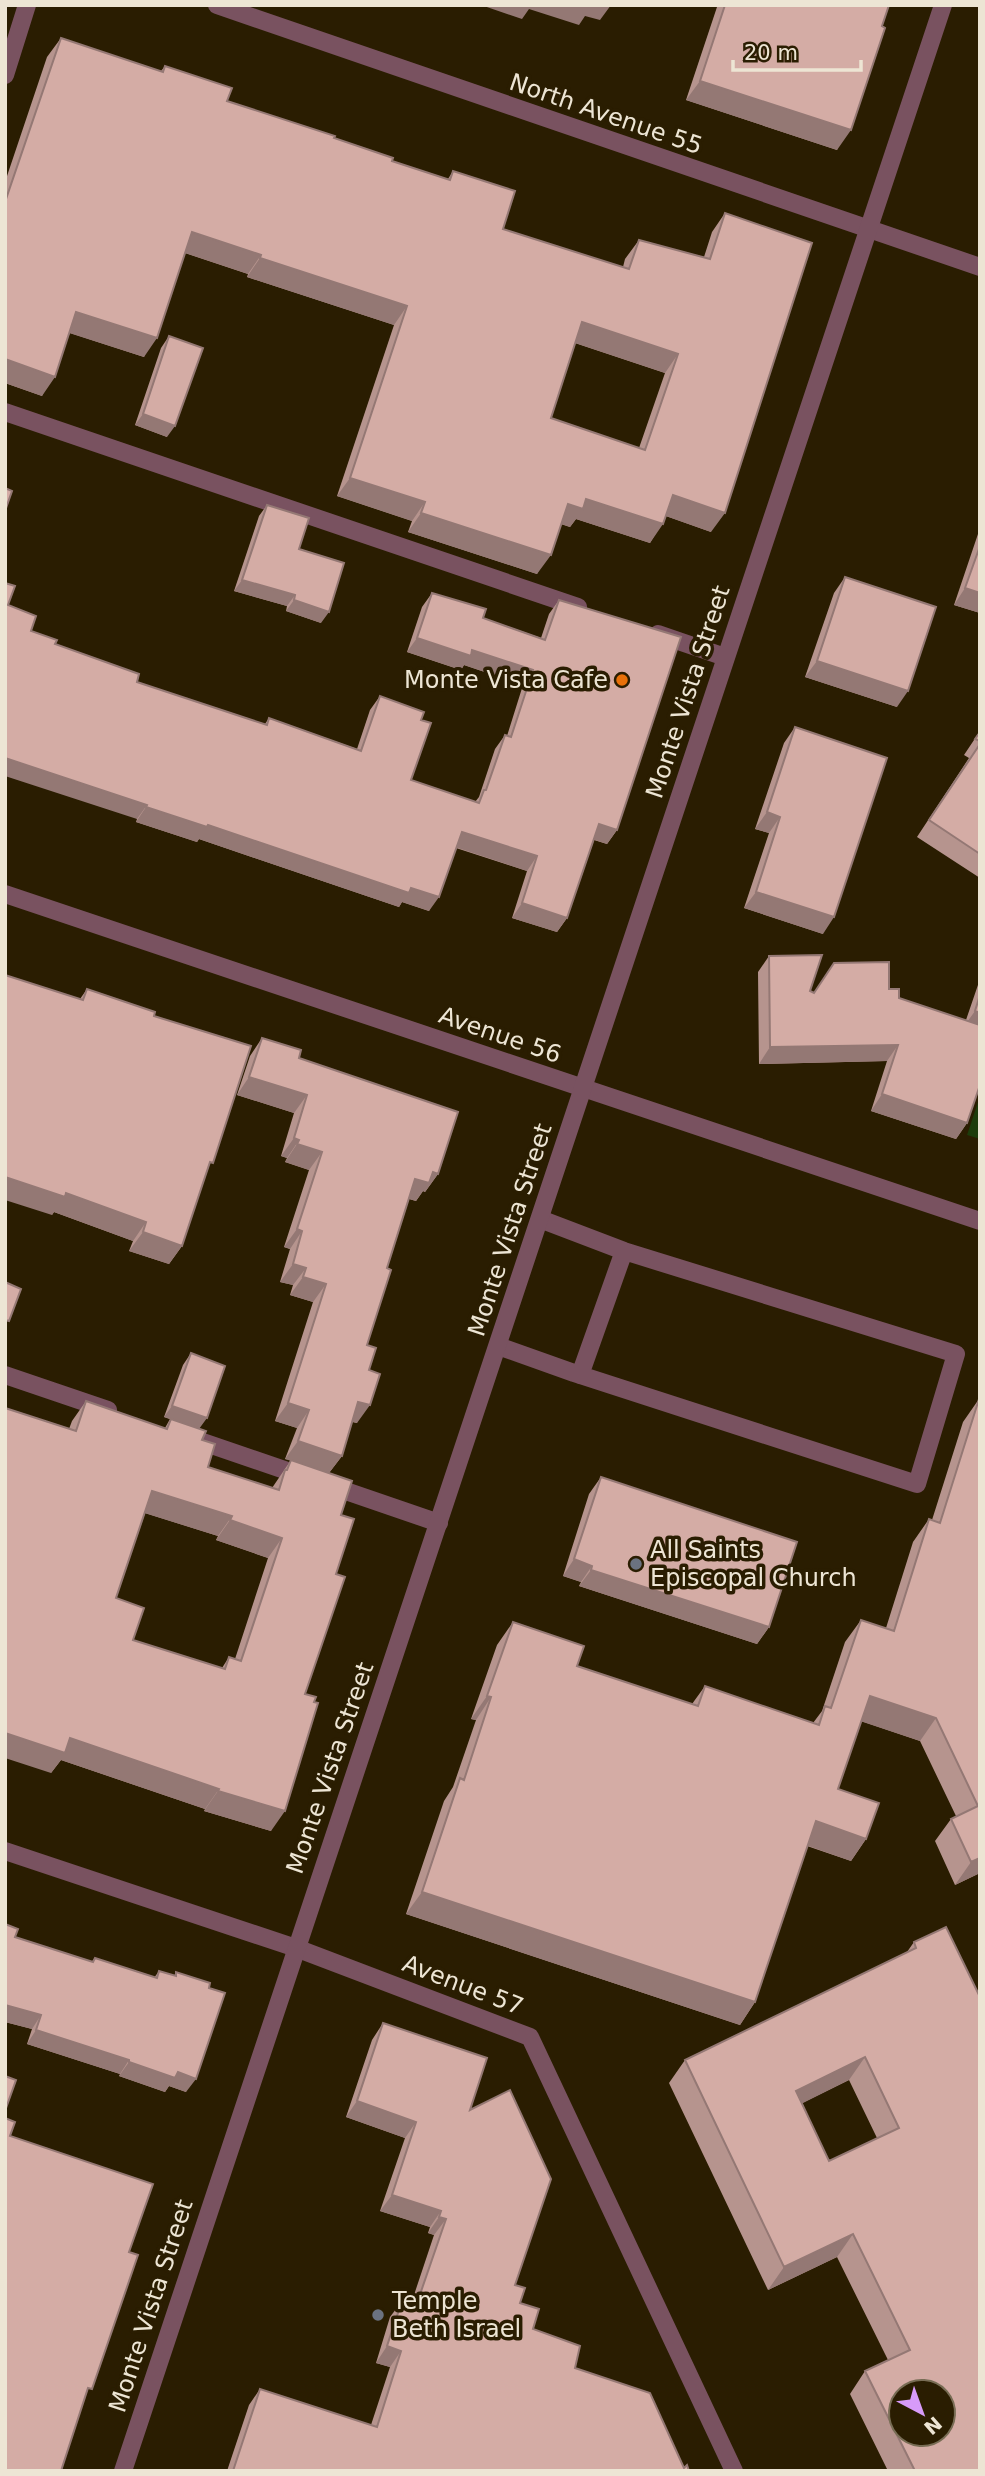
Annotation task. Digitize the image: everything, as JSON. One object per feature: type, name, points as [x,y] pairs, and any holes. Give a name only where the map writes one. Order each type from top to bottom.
[{"type":"street","points":[[5,75],[27,5]]},
{"type":"street","name":"North Avenue 55","points":[[217,5],[980,267]]},
{"type":"street","name":"Monte Vista Street","points":[[123,2471],[943,5]]},
{"type":"street","points":[[5,412],[594,612]]},
{"type":"street","points":[[647,630],[725,657]]},
{"type":"street","name":"Avenue 56","points":[[5,894],[980,1221]]},
{"type":"street","points":[[498,1346],[917,1483],[956,1354],[624,1251],[540,1219]]},
{"type":"street","points":[[580,1375],[624,1251]]},
{"type":"street","points":[[5,1375],[124,1415]]},
{"type":"street","points":[[176,1433],[439,1523]]},
{"type":"street","name":"Avenue 57","points":[[5,1851],[296,1948],[530,2036],[734,2471]]},
{"type":"green space","points":[[980,1096],[980,1139],[967,1135]]},
{"type":"building","points":[[725,5],[889,5],[882,26],[885,28],[851,130],[700,81]]},
{"type":"building","points":[[61,38],[163,72],[165,66],[232,88],[227,101],[335,136],[334,138],[393,158],[392,161],[450,180],[453,171],[515,191],[503,229],[629,269],[639,240],[710,259],[725,213],[812,243],[725,513],[673,495],[663,524],[586,499],[583,509],[568,504],[551,555],[421,513],[425,502],[350,478],[407,306],[260,258],[261,255],[192,232],[157,338],[76,312],[55,377],[5,359],[5,202]],"holes":[[[582,322],[678,354],[645,450],[551,418]]]},
{"type":"building","points":[[169,336],[203,348],[175,426],[143,414]]},
{"type":"building","points":[[5,488],[12,491],[5,511]]},
{"type":"building","points":[[267,505],[309,518],[299,549],[344,563],[329,612],[294,600],[295,595],[242,580]]},
{"type":"building","points":[[980,546],[980,593],[965,588]]},
{"type":"building","points":[[845,577],[936,607],[908,691],[817,661]]},
{"type":"building","points":[[5,583],[15,586],[8,605],[36,616],[31,631],[57,640],[55,644],[139,674],[137,682],[267,725],[269,718],[361,751],[380,696],[424,712],[421,720],[431,723],[411,780],[479,803],[505,735],[511,737],[533,670],[472,650],[471,656],[417,638],[432,593],[486,609],[483,618],[545,640],[559,600],[681,637],[617,830],[599,824],[567,918],[522,903],[537,856],[462,832],[439,897],[411,888],[409,893],[5,758]]},
{"type":"building","points":[[795,727],[887,758],[834,917],[756,892],[780,817],[767,812]]},
{"type":"building","points":[[980,744],[980,854],[929,820]]},
{"type":"building","points":[[822,955],[810,991],[814,993],[834,963],[889,962],[889,989],[899,989],[899,998],[980,1025],[980,1085],[967,1123],[882,1094],[898,1045],[770,1047],[769,956]]},
{"type":"building","points":[[5,975],[83,1000],[87,989],[155,1012],[154,1016],[251,1046],[213,1163],[210,1162],[182,1246],[143,1232],[146,1222],[66,1193],[65,1197],[5,1177]]},
{"type":"building","points":[[980,995],[980,1013],[975,1011]]},
{"type":"building","points":[[262,1038],[301,1050],[299,1058],[458,1112],[438,1174],[433,1172],[429,1183],[415,1179],[387,1268],[391,1270],[367,1345],[376,1348],[369,1370],[380,1374],[370,1405],[358,1402],[342,1456],[298,1441],[309,1410],[288,1403],[326,1284],[303,1277],[306,1268],[293,1264],[302,1231],[297,1229],[322,1152],[297,1144],[299,1140],[294,1138],[307,1095],[249,1077]]},
{"type":"building","points":[[5,1282],[21,1289],[9,1321],[5,1320]]},
{"type":"building","points":[[191,1353],[225,1366],[207,1418],[172,1406]]},
{"type":"building","points":[[979,1399],[980,1858],[971,1862],[951,1819],[978,1806],[936,1718],[870,1696],[838,1789],[879,1803],[866,1839],[816,1821],[755,2002],[422,1892],[460,1778],[464,1780],[491,1697],[487,1696],[513,1622],[584,1646],[577,1666],[698,1706],[705,1686],[819,1725],[825,1706],[831,1708],[861,1620],[894,1631],[929,1519],[940,1523]]},
{"type":"building","points":[[86,1401],[167,1429],[171,1419],[206,1431],[202,1440],[215,1444],[208,1467],[279,1490],[291,1460],[352,1481],[341,1515],[354,1519],[336,1574],[345,1577],[305,1694],[316,1697],[314,1702],[318,1703],[285,1811],[218,1791],[219,1789],[70,1738],[65,1753],[5,1733],[5,1408],[76,1431]],"holes":[[[152,1491],[232,1516],[230,1520],[282,1538],[241,1661],[229,1657],[225,1669],[133,1640],[144,1608],[116,1598]]]},
{"type":"building","points":[[601,1477],[797,1542],[769,1627],[591,1570],[592,1566],[574,1559]]},
{"type":"building","points":[[5,1924],[18,1929],[15,1937],[93,1962],[95,1958],[157,1978],[159,1971],[176,1976],[176,1972],[210,1983],[209,1988],[225,1993],[196,2079],[178,2072],[175,2078],[36,2030],[41,2015],[5,2005]]},
{"type":"building","points":[[946,1927],[980,1997],[980,2471],[915,2471],[904,2448],[957,2448],[957,2378],[887,2378],[887,2415],[865,2371],[910,2350],[853,2234],[784,2267],[685,2060],[916,1948],[914,1942]],"holes":[[[865,2057],[899,2128],[829,2161],[796,2091]]]},
{"type":"building","points":[[383,2023],[487,2058],[470,2110],[510,2090],[551,2179],[515,2285],[525,2288],[520,2303],[539,2309],[533,2329],[580,2346],[575,2368],[650,2393],[684,2468],[687,2465],[689,2471],[233,2471],[260,2389],[377,2427],[401,2351],[387,2346],[402,2301],[416,2306],[446,2219],[439,2217],[441,2211],[392,2195],[416,2122],[357,2101]]},
{"type":"building","points":[[5,2076],[16,2080],[5,2111]]},
{"type":"building","points":[[5,2118],[15,2122],[10,2136],[153,2184],[129,2252],[138,2255],[92,2389],[88,2388],[61,2471],[5,2471]]},
{"type":"tram line","points":[[5,9],[6,5]]},
{"type":"place","name":"Monte Vista Cafe","points":[[622,680]]},
{"type":"place","name":"All Saints Episcopal Church","points":[[636,1564]]},
{"type":"place","name":"Temple Beth Israel","points":[[378,2315]]}]
